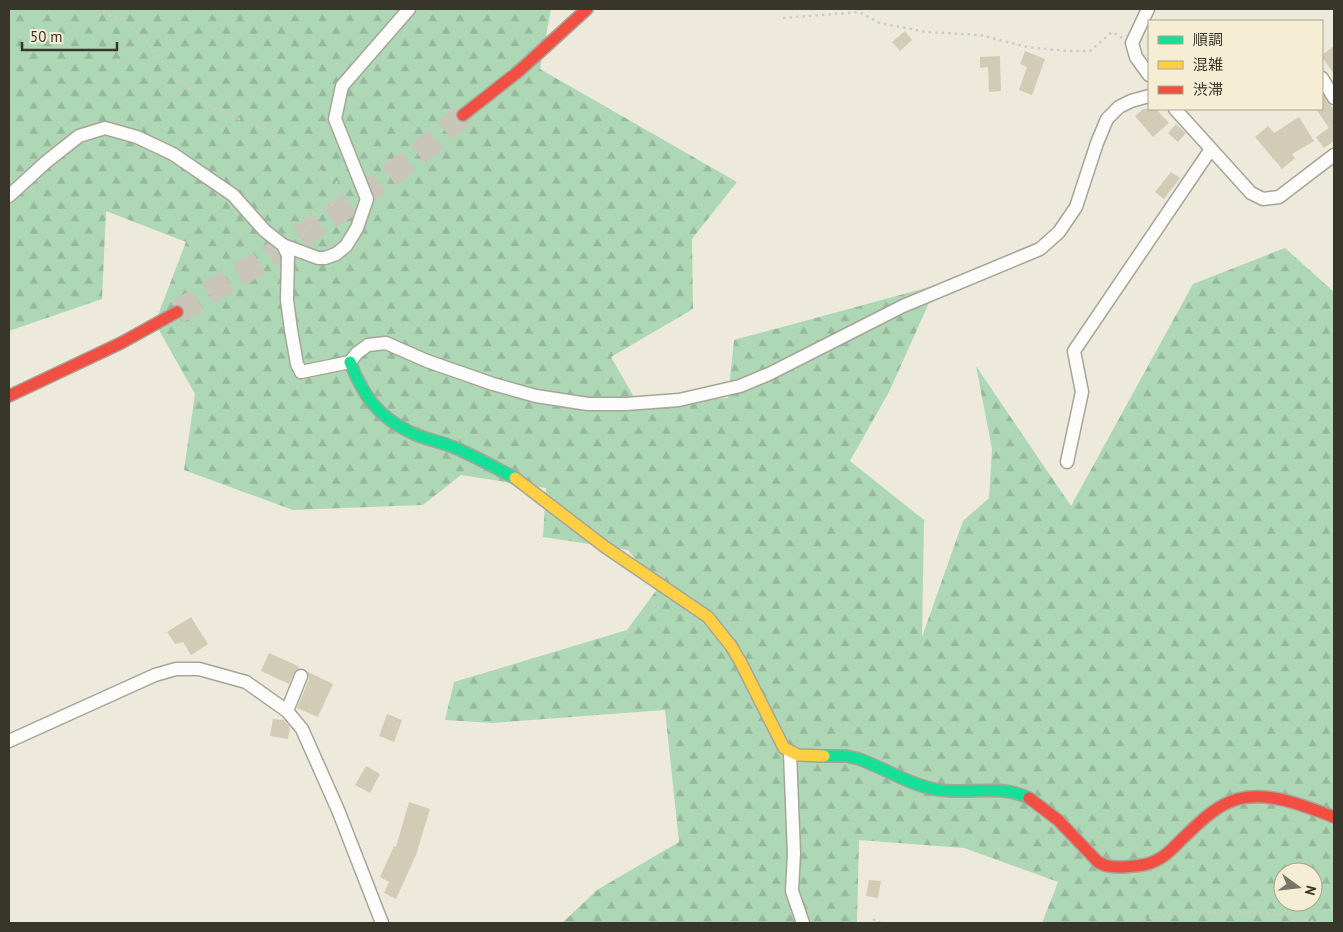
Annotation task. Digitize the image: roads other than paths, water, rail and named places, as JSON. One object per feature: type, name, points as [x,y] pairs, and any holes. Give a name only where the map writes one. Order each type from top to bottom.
[{"type":"main road","points":[[463,115],[519,71],[587,9]]},
{"type":"main road","points":[[9,396],[121,343],[177,312]]},
{"type":"main road","points":[[350,362],[358,382],[373,406],[388,419],[410,433],[442,442],[468,453],[516,480],[605,547],[708,617],[731,646],[784,748],[790,753],[798,756],[846,756],[876,765],[909,781],[946,791],[988,789],[1014,792],[1027,797],[1043,807],[1101,864],[1120,868],[1135,867],[1155,862],[1165,856],[1209,813],[1232,801],[1245,797],[1267,797],[1300,804],[1334,817]]},
{"type":"street","points":[[9,196],[46,162],[79,136],[105,128],[137,137],[173,154],[233,195],[265,231],[283,245],[325,258],[336,254],[346,246],[357,228],[367,199],[335,119],[342,86],[409,9]]},
{"type":"street","points":[[1148,9],[1132,43],[1136,57],[1148,73]]},
{"type":"street","points":[[1323,80],[1334,98]]},
{"type":"street","points":[[283,245],[288,255],[287,300],[291,330],[297,364],[301,372],[350,362],[357,353],[368,345],[386,343],[427,361],[493,384],[536,396],[588,404],[626,404],[680,400],[740,386],[769,374],[903,306],[1040,249],[1059,232],[1076,207],[1107,119],[1119,107],[1148,96]]},
{"type":"street","points":[[1177,110],[1251,193],[1263,199],[1279,197],[1334,155]]},
{"type":"street","points":[[1067,462],[1082,392],[1074,351],[1211,149]]},
{"type":"street","points":[[9,741],[155,675],[176,669],[199,669],[246,682],[287,711],[302,729],[338,810],[382,923]]},
{"type":"street","points":[[287,711],[301,676]]},
{"type":"street","points":[[790,753],[794,853],[792,891],[803,923]]},
{"type":"tunnel","points":[[177,312],[328,219],[420,152],[463,115]]}]
